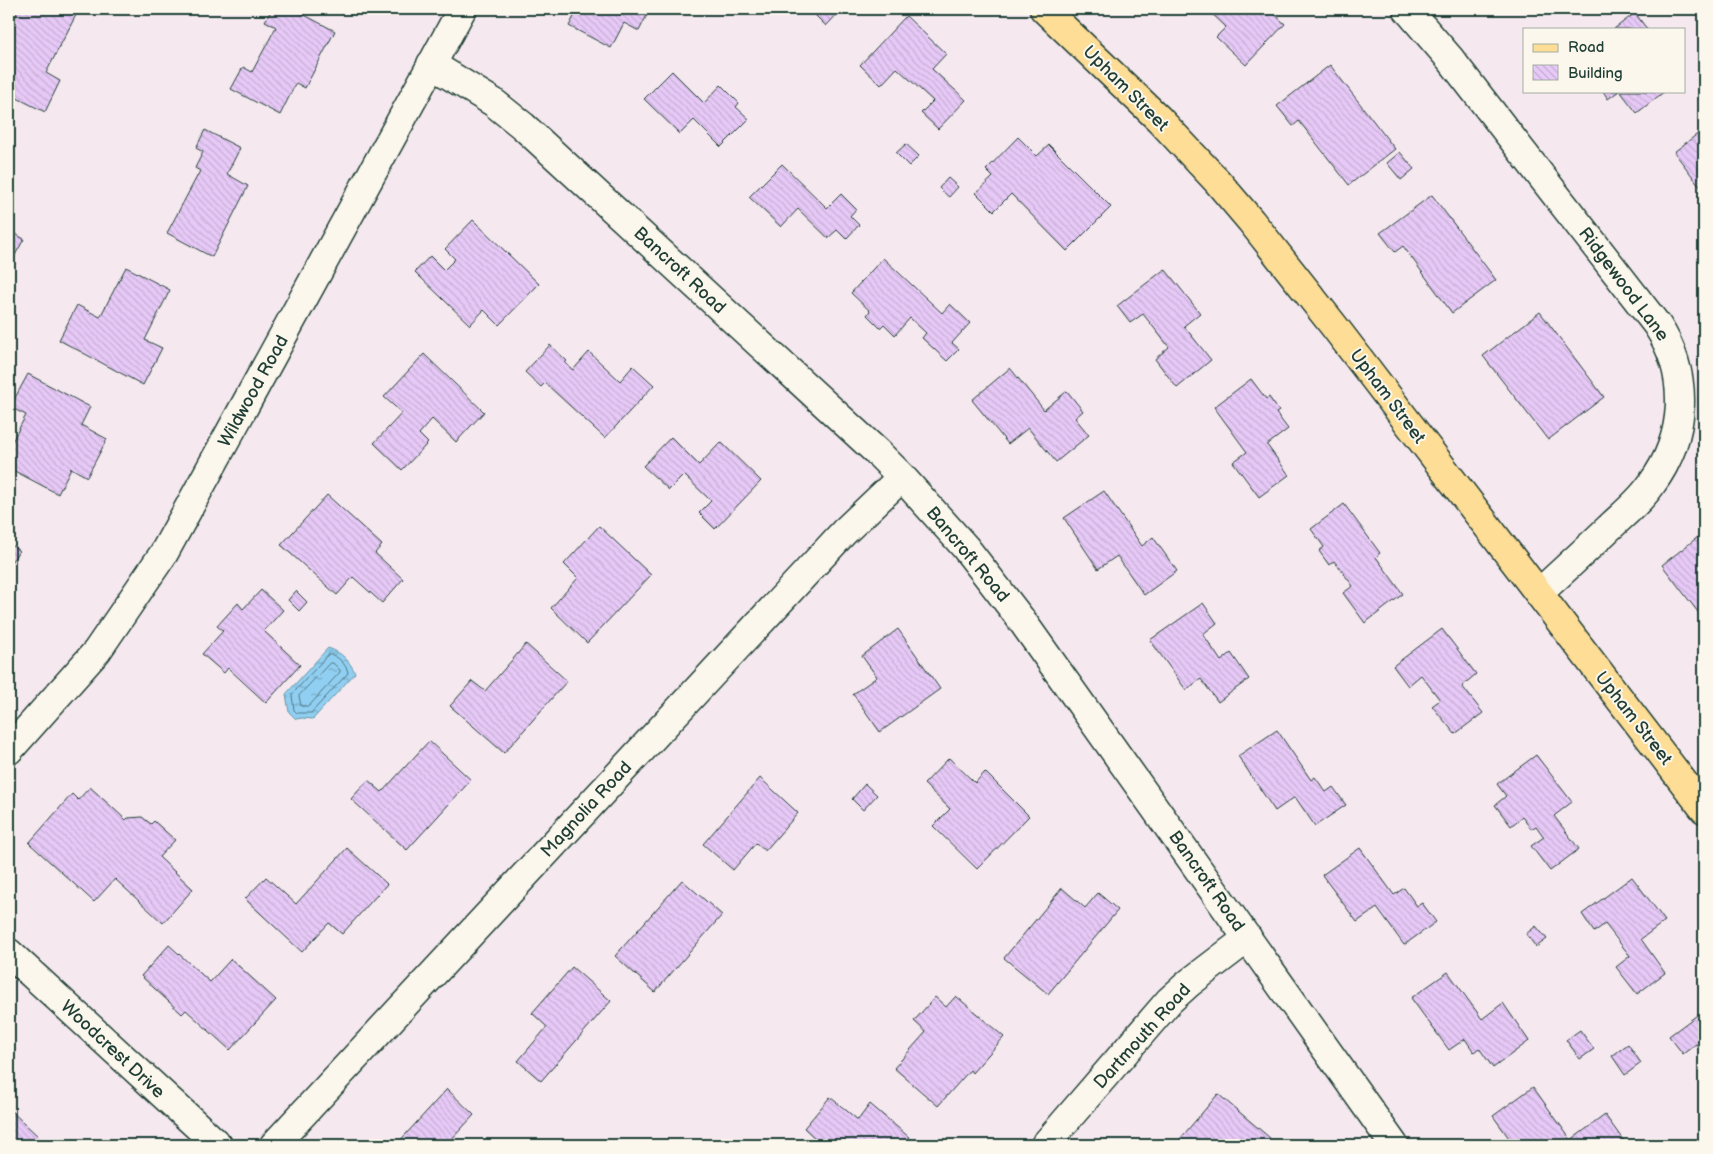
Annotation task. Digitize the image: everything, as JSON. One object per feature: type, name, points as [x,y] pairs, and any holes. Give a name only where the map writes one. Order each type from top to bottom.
[{"type":"main road","name":"Upham Street","points":[[1044,9],[1159,120],[1228,194],[1340,333],[1704,809]]},
{"type":"street","name":"Wildwood Road","points":[[9,750],[97,651],[164,553],[462,9]]},
{"type":"street","name":"Ridgewood Lane","points":[[1407,9],[1456,67],[1657,325],[1671,348],[1676,362],[1680,390],[1679,419],[1671,447],[1659,474],[1651,486],[1632,506],[1539,593]]},
{"type":"street","name":"Bancroft Road","points":[[431,64],[493,102],[523,126],[848,424],[902,477],[965,547],[1020,618],[1394,1145]]},
{"type":"street","name":"Magnolia Road","points":[[274,1145],[844,532],[902,477]]},
{"type":"street","name":"Dartmouth Road","points":[[1045,1145],[1169,1001],[1189,983],[1248,938]]},
{"type":"street","name":"Woodcrest Drive","points":[[9,953],[218,1145]]},
{"type":"water","points":[[328,648],[344,658],[355,673],[313,719],[296,719],[289,712],[286,694]]},
{"type":"building","points":[[19,9],[63,9],[76,15],[46,73],[60,81],[45,112],[9,94],[9,28]]},
{"type":"building","points":[[272,9],[293,9],[335,31],[305,88],[296,83],[280,115],[231,89],[243,67],[252,72],[276,27],[265,21]]},
{"type":"building","points":[[578,9],[650,9],[639,31],[624,23],[611,48],[569,26]]},
{"type":"building","points":[[809,9],[842,9],[826,26]]},
{"type":"building","points":[[1207,9],[1269,9],[1285,24],[1246,65],[1216,37],[1226,27]]},
{"type":"building","points":[[1635,13],[1646,28],[1615,28]]},
{"type":"building","points":[[906,16],[946,54],[932,69],[966,100],[938,129],[921,113],[933,101],[897,68],[881,85],[860,65]]},
{"type":"building","points":[[1330,65],[1395,149],[1349,185],[1299,121],[1293,126],[1277,106]]},
{"type":"building","points":[[672,71],[704,103],[721,85],[739,103],[736,107],[749,119],[721,147],[694,120],[680,134],[644,99]]},
{"type":"building","points":[[1604,92],[1618,92],[1608,99]]},
{"type":"building","points":[[1621,92],[1664,92],[1637,113]]},
{"type":"building","points":[[1704,129],[1704,188],[1702,189],[1674,152]]},
{"type":"building","points":[[205,130],[240,148],[227,174],[248,186],[212,257],[167,233],[200,171],[195,168],[203,152],[196,148]]},
{"type":"building","points":[[1018,137],[1037,156],[1049,145],[1111,207],[1067,251],[1011,194],[994,211],[976,193],[993,177],[986,170]]},
{"type":"building","points":[[906,144],[919,156],[909,166],[896,153]]},
{"type":"building","points":[[1400,152],[1414,169],[1401,180],[1387,163]]},
{"type":"building","points":[[782,164],[827,208],[841,194],[856,209],[850,216],[859,225],[846,239],[837,230],[828,238],[798,209],[781,227],[749,197]]},
{"type":"building","points":[[948,178],[958,187],[949,197],[939,188]]},
{"type":"building","points":[[9,195],[15,199],[9,210]]},
{"type":"building","points":[[1432,195],[1496,280],[1452,313],[1403,246],[1395,252],[1380,233]]},
{"type":"building","points":[[473,220],[539,284],[499,325],[484,310],[470,325],[415,272],[430,256],[444,270],[455,259],[445,249]]},
{"type":"building","points":[[9,230],[24,239],[9,266]]},
{"type":"building","points":[[883,258],[942,313],[950,304],[970,323],[952,343],[959,349],[947,361],[922,338],[926,333],[910,318],[895,335],[884,324],[880,328],[867,315],[870,311],[851,293]]},
{"type":"building","points":[[126,267],[170,290],[145,340],[162,348],[143,385],[59,340],[77,305],[100,317]]},
{"type":"building","points":[[1165,269],[1200,313],[1184,326],[1211,360],[1177,388],[1155,359],[1169,347],[1143,314],[1130,323],[1117,306]]},
{"type":"building","points":[[1540,312],[1604,397],[1548,440],[1483,356]]},
{"type":"building","points":[[550,345],[567,361],[565,363],[573,370],[589,352],[620,381],[633,366],[654,385],[605,438],[545,383],[541,387],[525,372]]},
{"type":"building","points":[[424,354],[484,412],[456,442],[432,419],[419,434],[428,443],[402,470],[374,443],[402,413],[384,397]]},
{"type":"building","points":[[1010,368],[1044,410],[1067,391],[1083,411],[1075,418],[1089,435],[1056,462],[1028,428],[1008,444],[972,400]]},
{"type":"building","points":[[28,374],[90,407],[81,425],[107,439],[87,477],[71,468],[58,494],[9,468],[9,438],[13,440],[26,415],[10,407]]},
{"type":"building","points":[[1251,379],[1266,399],[1269,397],[1279,411],[1276,413],[1288,429],[1267,445],[1289,475],[1259,497],[1233,462],[1247,452],[1214,407]]},
{"type":"building","points":[[671,437],[699,465],[721,442],[761,481],[715,529],[699,513],[711,501],[684,475],[669,490],[643,466]]},
{"type":"building","points":[[1104,491],[1142,546],[1153,537],[1177,571],[1144,595],[1117,556],[1098,569],[1064,518]]},
{"type":"building","points":[[327,495],[382,545],[375,553],[403,579],[382,603],[353,577],[337,595],[281,545]]},
{"type":"building","points":[[1344,504],[1380,553],[1376,557],[1403,594],[1365,623],[1343,593],[1353,586],[1334,561],[1329,565],[1319,551],[1324,547],[1311,529]]},
{"type":"building","points":[[599,526],[651,575],[587,643],[551,608],[578,578],[564,564]]},
{"type":"building","points":[[1704,534],[1704,620],[1662,565]]},
{"type":"building","points":[[9,543],[19,551],[9,565]]},
{"type":"building","points":[[261,590],[283,610],[264,631],[300,665],[266,703],[228,668],[224,673],[202,654],[223,631],[217,626],[238,603],[243,609]]},
{"type":"building","points":[[296,591],[307,602],[299,611],[288,600]]},
{"type":"building","points":[[1203,603],[1217,623],[1203,634],[1221,661],[1231,653],[1249,679],[1218,702],[1201,679],[1186,690],[1150,640]]},
{"type":"building","points":[[898,629],[940,689],[880,732],[853,694],[877,677],[862,656]]},
{"type":"building","points":[[1442,629],[1476,674],[1462,686],[1483,713],[1455,734],[1432,706],[1440,700],[1421,675],[1408,686],[1393,666]]},
{"type":"building","points":[[526,644],[567,681],[504,753],[450,706],[472,681],[485,691]]},
{"type":"building","points":[[1277,730],[1311,780],[1315,777],[1326,792],[1333,787],[1346,805],[1315,826],[1295,797],[1275,811],[1238,756]]},
{"type":"building","points":[[429,741],[471,780],[407,850],[351,799],[368,780],[382,792]]},
{"type":"building","points":[[1536,755],[1572,802],[1554,816],[1579,849],[1550,871],[1531,846],[1544,837],[1536,826],[1531,829],[1522,817],[1511,826],[1495,805],[1506,796],[1497,784]]},
{"type":"building","points":[[949,758],[975,783],[985,772],[1029,816],[977,869],[933,826],[950,809],[924,784]]},
{"type":"building","points":[[760,778],[798,813],[765,851],[756,843],[733,870],[703,844]]},
{"type":"building","points":[[865,784],[877,795],[863,810],[852,799]]},
{"type":"building","points":[[90,787],[126,820],[128,818],[142,817],[151,824],[154,821],[175,840],[159,857],[193,889],[163,923],[115,879],[94,902],[29,843],[72,794],[78,800]]},
{"type":"building","points":[[347,848],[387,884],[342,934],[329,923],[302,952],[245,899],[266,877],[296,904]]},
{"type":"building","points":[[1360,848],[1394,895],[1404,888],[1417,906],[1422,903],[1436,922],[1404,945],[1377,908],[1357,922],[1322,875]]},
{"type":"building","points":[[1632,877],[1665,921],[1641,939],[1665,973],[1637,994],[1616,967],[1630,956],[1605,924],[1594,932],[1582,914]]},
{"type":"building","points":[[682,880],[722,915],[655,992],[615,956]]},
{"type":"building","points":[[1062,888],[1085,908],[1098,893],[1118,910],[1048,994],[1004,958]]},
{"type":"building","points":[[1536,926],[1547,939],[1536,947],[1526,934]]},
{"type":"building","points":[[169,945],[210,982],[231,959],[276,1000],[230,1050],[186,1010],[182,1014],[141,976]]},
{"type":"building","points":[[572,967],[611,1001],[541,1081],[518,1061],[547,1027],[532,1013]]},
{"type":"building","points":[[1448,972],[1482,1019],[1503,1003],[1529,1041],[1493,1068],[1479,1048],[1474,1052],[1465,1039],[1449,1050],[1411,998]]},
{"type":"building","points":[[956,996],[1004,1037],[972,1073],[970,1070],[938,1106],[894,1068],[926,1032],[914,1021],[935,997],[946,1007]]},
{"type":"building","points":[[1704,1010],[1704,1055],[1696,1044],[1683,1054],[1669,1036]]},
{"type":"building","points":[[1580,1030],[1594,1049],[1580,1059],[1566,1040]]},
{"type":"building","points":[[1628,1044],[1641,1063],[1625,1075],[1612,1056]]},
{"type":"building","points":[[1533,1087],[1571,1140],[1605,1115],[1626,1144],[1514,1145],[1493,1116]]},
{"type":"building","points":[[447,1089],[474,1115],[450,1141],[454,1145],[396,1145]]},
{"type":"building","points":[[1218,1094],[1270,1138],[1264,1145],[1187,1145],[1180,1139]]},
{"type":"building","points":[[830,1097],[858,1120],[870,1104],[910,1138],[904,1145],[816,1145],[819,1142],[804,1128]]},
{"type":"building","points":[[9,1109],[39,1137],[31,1145],[9,1145]]}]
